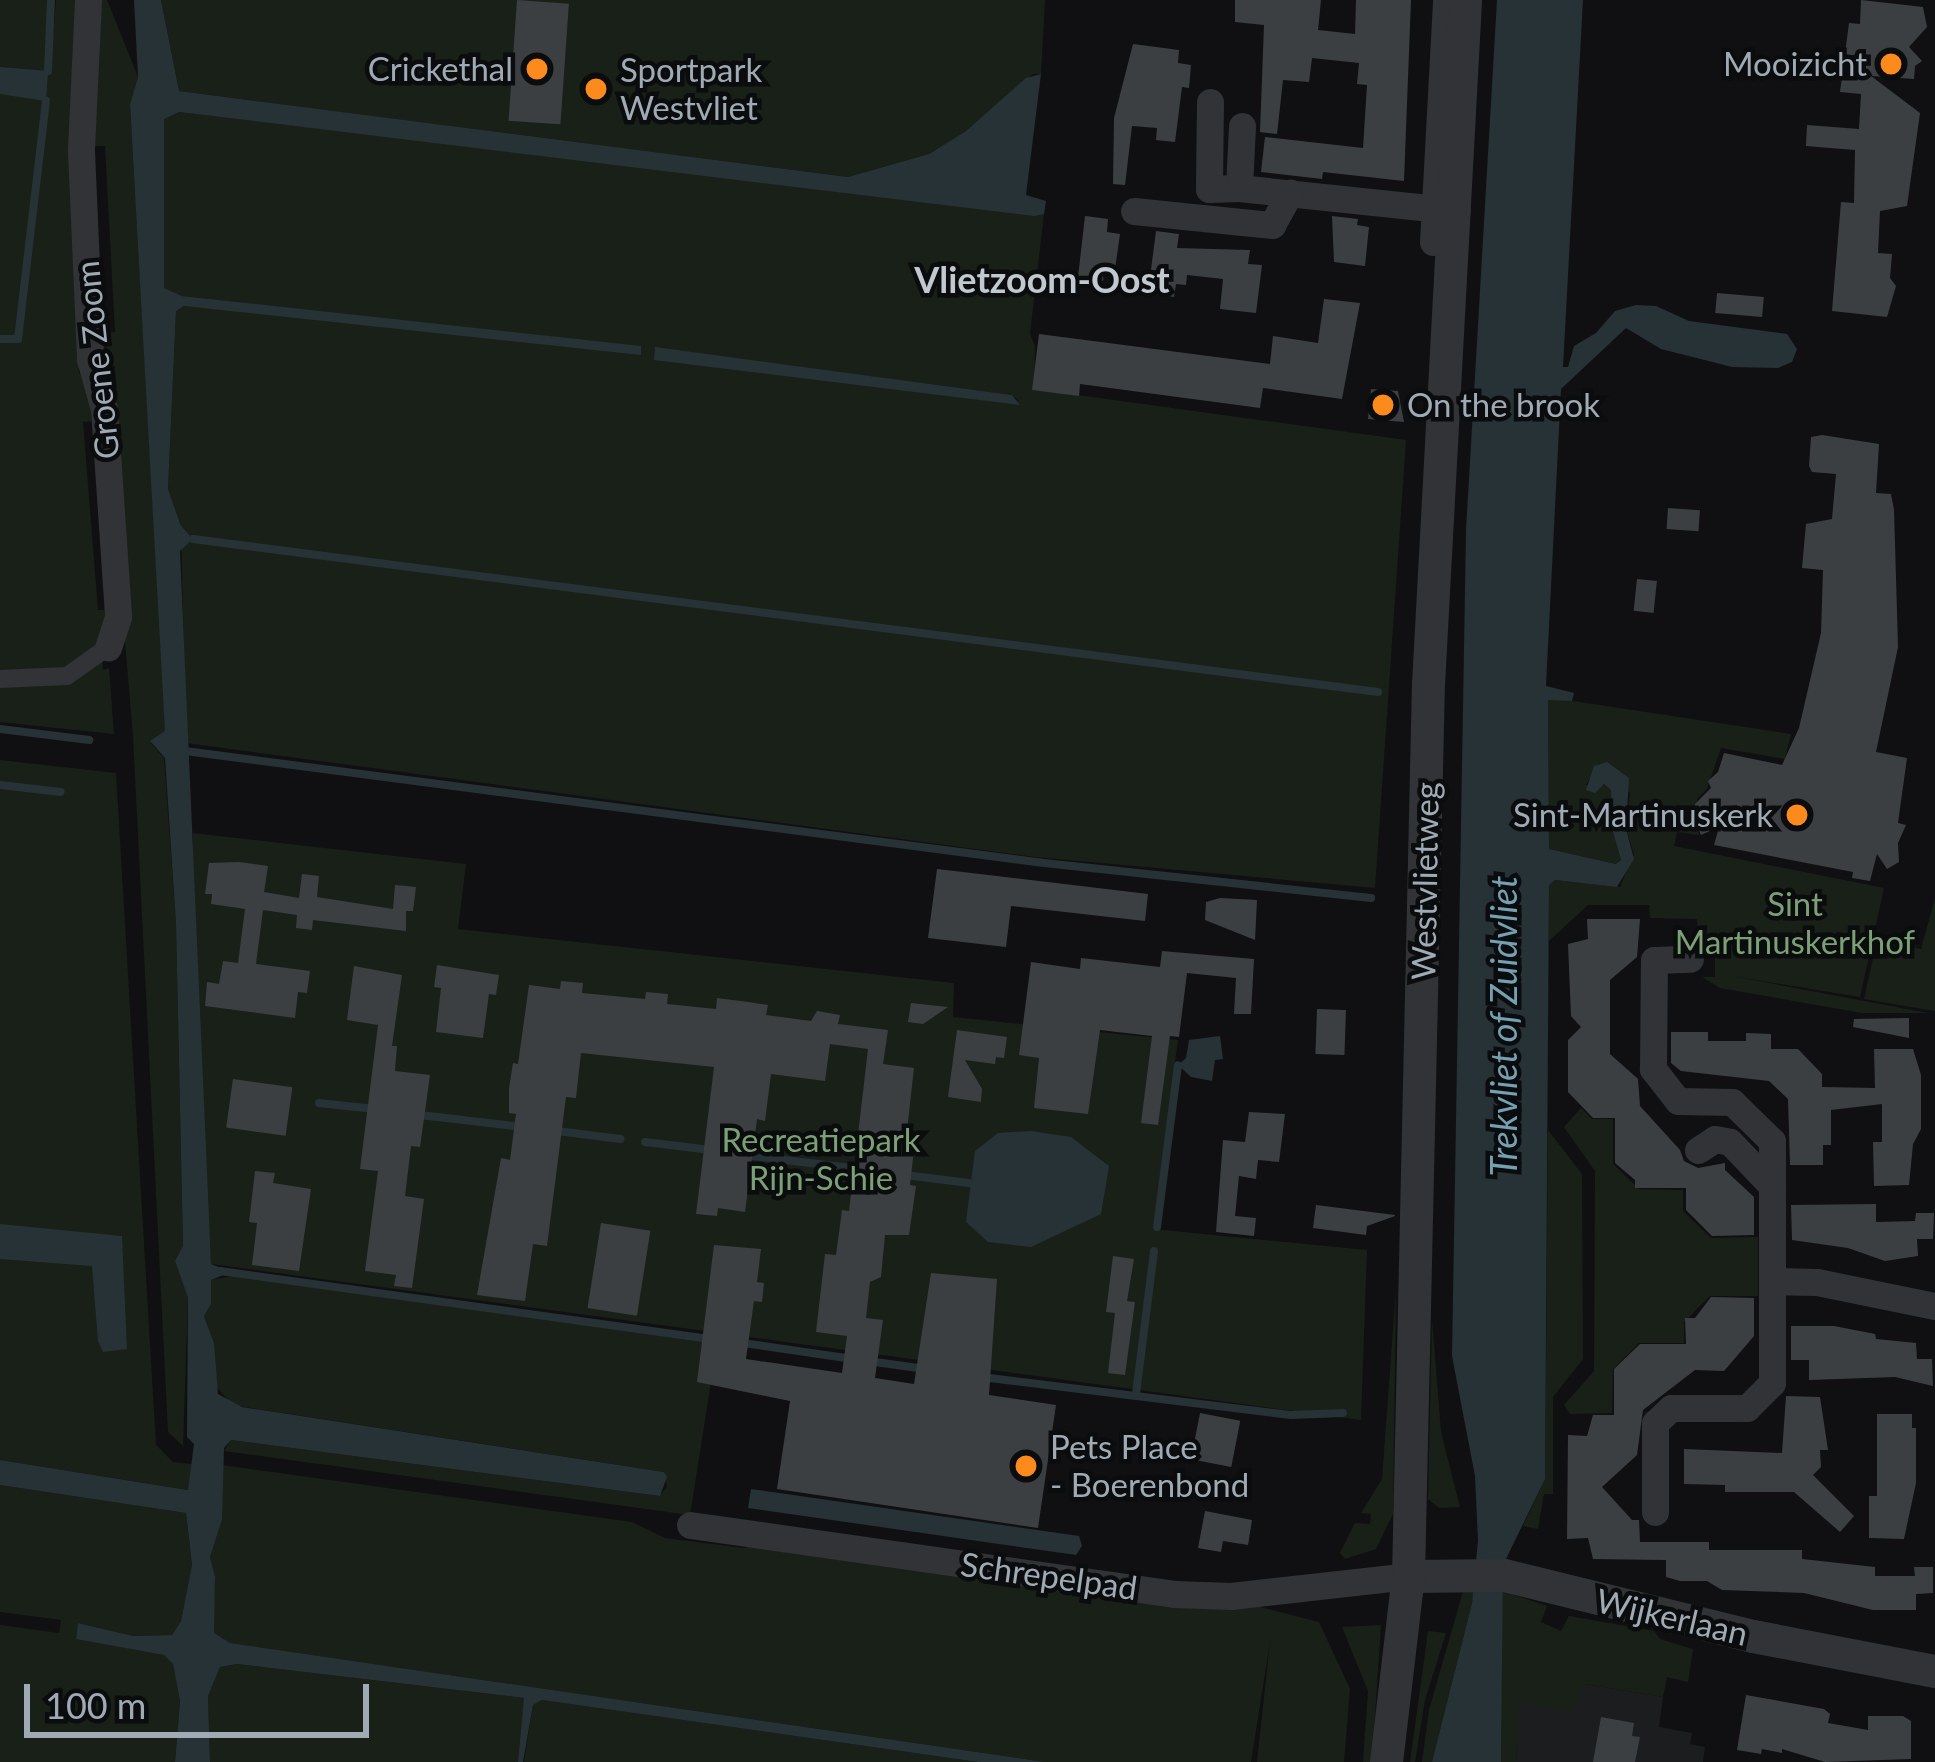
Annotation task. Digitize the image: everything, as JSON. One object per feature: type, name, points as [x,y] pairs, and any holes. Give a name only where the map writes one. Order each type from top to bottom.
[{"type":"street","name":"Groene Zoom","points":[[88,0],[81,151],[90,359],[104,410],[118,617],[108,646]]},
{"type":"street","name":"Westvlietweg","points":[[1386,1762],[1408,1576],[1428,684],[1445,210],[1446,0]]},
{"type":"street","name":"Westvlietweg","points":[[1433,242],[1445,210],[1465,0]]},
{"type":"street","points":[[1207,218],[1210,103]]},
{"type":"street","points":[[1239,188],[1242,126]]},
{"type":"street","points":[[1209,189],[1239,188],[1445,210]]},
{"type":"street","points":[[1134,212],[1272,225],[1290,194]]},
{"type":"street","points":[[0,679],[67,676],[108,646]]},
{"type":"street","points":[[1655,1512],[1655,1423],[1670,1408],[1747,1408],[1772,1383],[1772,1141],[1732,1102],[1678,1101],[1653,1070],[1654,960],[1690,959]]},
{"type":"street","points":[[1699,1150],[1715,1139],[1730,1142],[1772,1186]]},
{"type":"street","points":[[1772,1281],[1817,1282],[1935,1306]]},
{"type":"street","name":"Schrepelpad","points":[[690,1525],[1174,1594],[1231,1596],[1408,1576]]},
{"type":"street","name":"Wijkerlaan","points":[[1408,1576],[1489,1574],[1753,1636],[1935,1671]]},
{"type":"shaded area","points":[[1585,1684],[1663,1697],[1659,1727],[1692,1733],[1690,1744],[1705,1747],[1703,1762],[1516,1762],[1518,1702]]},
{"type":"green space","points":[[0,0],[49,0],[53,37],[56,0],[78,0],[76,327],[79,373],[91,385],[96,421],[83,422],[98,610],[110,610],[102,653],[103,670],[109,668],[114,734],[0,722]]},
{"type":"green space","points":[[99,0],[107,0],[138,77],[130,104],[166,732],[150,742],[164,758],[176,924],[183,1247],[175,1261],[188,1298],[183,1446],[168,1432],[133,736],[99,334],[115,332],[105,146],[89,146]]},
{"type":"green space","name":"Sportpark Westvliet","points":[[161,0],[1045,0],[1041,74],[1033,74],[966,131],[929,154],[848,177],[179,91]]},
{"type":"green space","points":[[179,112],[1044,214],[1030,334],[1035,346],[1034,389],[1406,440],[1375,888],[1035,857],[186,743],[181,526],[168,489],[176,311],[184,306],[641,347],[182,296],[164,288],[164,118]],"holes":[[[655,348],[1012,395],[1019,401]]]},
{"type":"green space","name":"Sint Martinuskerkhof","points":[[1548,700],[1791,734],[1785,759],[1721,748],[1707,789],[1697,799],[1699,835],[1677,832],[1674,846],[1884,888],[1860,997],[1732,976],[1928,1013],[1862,1013],[1720,988],[1702,977],[1715,977],[1715,937],[1698,936],[1697,919],[1650,918],[1649,905],[1588,905],[1549,941],[1549,884],[1555,880],[1620,887],[1634,854],[1626,829],[1630,793],[1600,763],[1586,785],[1608,785],[1611,790],[1612,829],[1621,860],[1617,864],[1549,849]]},
{"type":"green space","points":[[0,760],[116,773],[156,1445],[173,1462],[192,1464],[189,1490],[0,1460]]},
{"type":"green space","name":"Recreatiepark Rijn-Schie","points":[[193,833],[466,864],[458,929],[954,983],[953,1017],[1178,1040],[1153,1229],[1367,1250],[1361,1420],[211,1264],[192,934]]},
{"type":"green space","points":[[1935,898],[1935,1011],[1864,999],[1877,940],[1921,949]]},
{"type":"green space","points":[[1581,1108],[1592,1119],[1613,1119],[1613,1164],[1639,1189],[1683,1190],[1683,1211],[1711,1238],[1758,1237],[1758,1296],[1710,1296],[1684,1322],[1684,1343],[1639,1343],[1613,1369],[1612,1413],[1570,1414],[1564,1405],[1594,1371],[1595,1171],[1564,1127]]},
{"type":"green space","points":[[1548,1130],[1582,1174],[1583,1359],[1553,1397],[1553,1494],[1544,1494],[1538,1529],[1523,1526],[1545,1479]]},
{"type":"green space","points":[[232,1276],[717,1344],[690,1515],[224,1451],[231,1440],[659,1496],[667,1487],[664,1472],[232,1405],[215,1385],[214,1343],[204,1316],[211,1304],[211,1280]]},
{"type":"green space","points":[[1396,1289],[1393,1514],[1376,1549],[1345,1559],[1340,1553],[1355,1523],[1370,1524],[1371,1514],[1361,1513],[1382,1479]]},
{"type":"green space","points":[[1432,1318],[1441,1432],[1460,1507],[1439,1508],[1428,1499]]},
{"type":"green space","points":[[222,1465],[632,1522],[665,1538],[743,1548],[763,1544],[1244,1603],[1319,1622],[1350,1689],[1344,1762],[1257,1762],[1270,1642],[1251,1762],[1045,1762],[229,1643],[213,1633],[215,1576],[210,1557],[222,1520]]},
{"type":"green space","points":[[0,1485],[186,1513],[192,1566],[181,1621],[172,1635],[133,1636],[79,1623],[76,1638],[164,1655],[173,1664],[180,1700],[175,1762],[0,1762],[0,1625],[59,1633],[61,1620],[0,1612]]},
{"type":"green space","points":[[1464,1588],[1474,1589],[1472,1603],[1432,1762],[1422,1762],[1429,1710]]},
{"type":"green space","points":[[1502,1591],[1547,1606],[1541,1622],[1561,1631],[1569,1616],[1654,1631],[1660,1639],[1693,1649],[1688,1682],[1667,1677],[1663,1697],[1585,1684],[1572,1712],[1519,1703],[1516,1762],[1501,1762]]},
{"type":"green space","points":[[1381,1625],[1372,1762],[1363,1762],[1368,1691],[1342,1627]]},
{"type":"green space","points":[[1428,1631],[1446,1633],[1425,1700],[1415,1762],[1410,1762]]},
{"type":"green space","points":[[237,1664],[525,1698],[518,1762],[210,1762],[208,1696],[220,1667]]},
{"type":"green space","points":[[542,1700],[978,1762],[524,1762],[533,1705]]},
{"type":"water","points":[[134,0],[161,0],[179,91],[848,177],[929,154],[966,131],[1026,78],[1041,74],[1026,195],[1046,201],[1044,214],[1034,216],[179,112],[164,119],[164,288],[182,296],[641,346],[641,355],[184,306],[176,311],[168,489],[181,526],[193,539],[180,551],[211,1264],[231,1272],[211,1280],[211,1304],[204,1316],[214,1343],[218,1394],[242,1407],[664,1472],[667,1477],[660,1496],[231,1440],[224,1448],[222,1520],[210,1557],[215,1576],[214,1633],[230,1643],[1045,1762],[978,1762],[542,1700],[533,1705],[523,1762],[518,1762],[524,1698],[237,1664],[220,1667],[208,1696],[210,1762],[175,1762],[180,1701],[173,1664],[164,1655],[76,1639],[78,1623],[133,1636],[172,1635],[181,1621],[192,1565],[186,1513],[0,1485],[0,1460],[188,1490],[194,1444],[187,1437],[188,1298],[175,1261],[183,1246],[176,924],[165,758],[150,741],[165,731],[130,104],[138,77]]},
{"type":"water","name":"Trekvliet of Zuidvliet","points":[[1497,0],[1583,0],[1563,367],[1568,367],[1574,346],[1596,333],[1615,311],[1636,305],[1656,306],[1689,321],[1787,334],[1797,349],[1792,362],[1778,368],[1732,367],[1661,349],[1626,328],[1561,389],[1546,686],[1574,693],[1572,701],[1548,700],[1549,849],[1616,864],[1621,860],[1612,829],[1611,790],[1604,784],[1595,793],[1586,790],[1594,766],[1607,762],[1629,778],[1626,829],[1634,859],[1617,887],[1555,880],[1549,885],[1545,1479],[1503,1565],[1501,1762],[1432,1762],[1472,1603],[1478,1541],[1475,1476],[1452,1356],[1466,530]]},
{"type":"water","points":[[0,67],[48,71],[46,101],[0,94]]},
{"type":"water","points":[[655,347],[1012,395],[1020,405],[654,360]]},
{"type":"water","points":[[1220,1036],[1223,1059],[1215,1060],[1212,1081],[1191,1077],[1178,1065],[1186,1058],[1189,1040]]},
{"type":"water","points":[[1031,1131],[1071,1137],[1109,1166],[1101,1214],[1031,1247],[988,1242],[966,1222],[975,1151],[998,1133]]},
{"type":"water","points":[[0,1224],[122,1236],[127,1349],[103,1352],[98,1341],[92,1266],[0,1259]]},
{"type":"water","points":[[751,1489],[1079,1536],[1082,1546],[1076,1555],[748,1508]]},
{"type":"building","name":"Crickethal","points":[[517,0],[569,4],[560,124],[509,121]]},
{"type":"building","points":[[1235,0],[1321,0],[1318,30],[1355,34],[1356,0],[1411,0],[1404,181],[1323,172],[1322,179],[1261,172],[1265,137],[1363,148],[1367,85],[1357,84],[1359,63],[1312,58],[1309,82],[1283,80],[1277,134],[1260,132],[1264,25],[1235,22]]},
{"type":"building","points":[[1861,0],[1923,7],[1927,27],[1909,47],[1922,61],[1915,66],[1914,79],[1871,76],[1920,113],[1907,206],[1880,211],[1878,253],[1892,254],[1890,278],[1896,286],[1887,317],[1832,311],[1841,202],[1854,203],[1855,150],[1806,146],[1807,125],[1859,129],[1861,94],[1840,92],[1849,23],[1860,24]]},
{"type":"building","points":[[1133,44],[1179,50],[1178,63],[1191,65],[1189,88],[1182,87],[1175,142],[1156,140],[1157,128],[1132,126],[1125,185],[1113,184],[1114,118]]},
{"type":"building","points":[[1085,216],[1108,219],[1107,232],[1120,234],[1115,269],[1104,268],[1103,281],[1078,277]]},
{"type":"building","points":[[1332,216],[1358,219],[1357,225],[1369,227],[1365,266],[1334,262]]},
{"type":"building","points":[[1156,231],[1179,234],[1177,248],[1250,250],[1248,264],[1262,265],[1256,313],[1220,309],[1223,279],[1187,275],[1186,285],[1176,284],[1174,297],[1148,293]]},
{"type":"building","points":[[1717,293],[1764,297],[1762,317],[1715,313]]},
{"type":"building","points":[[1324,299],[1360,303],[1342,399],[1263,388],[1260,408],[1080,384],[1079,396],[1032,390],[1039,334],[1270,364],[1273,336],[1318,343]]},
{"type":"building","name":"On the brook","points":[[1371,389],[1398,391],[1404,422],[1368,419]]},
{"type":"building","points":[[1811,437],[1879,444],[1876,493],[1891,494],[1894,510],[1898,647],[1876,752],[1907,758],[1898,823],[1906,825],[1898,843],[1899,862],[1887,869],[1877,854],[1870,881],[1852,878],[1853,872],[1714,845],[1719,827],[1701,835],[1695,821],[1695,804],[1711,788],[1708,781],[1718,772],[1724,753],[1782,765],[1799,728],[1821,633],[1823,570],[1802,568],[1806,524],[1832,519],[1836,474],[1812,472],[1809,466]]},
{"type":"building","points":[[1668,508],[1700,510],[1698,531],[1667,529]]},
{"type":"building","points":[[1637,579],[1657,581],[1654,613],[1634,611]]},
{"type":"building","points":[[209,863],[268,866],[264,892],[299,898],[302,874],[319,876],[317,897],[393,909],[395,885],[416,887],[413,911],[406,911],[406,931],[313,920],[312,930],[296,928],[297,915],[263,910],[256,964],[310,971],[307,993],[298,992],[295,1018],[205,1006],[207,982],[219,984],[223,961],[238,963],[245,909],[211,904],[212,894],[205,894]]},
{"type":"building","points":[[937,869],[1148,894],[1145,921],[1011,906],[1006,947],[928,938]]},
{"type":"building","points":[[1257,900],[1255,940],[1205,920],[1206,902]]},
{"type":"building","points":[[1587,919],[1640,919],[1637,957],[1610,980],[1610,1054],[1638,1079],[1640,1106],[1680,1150],[1684,1161],[1698,1168],[1725,1163],[1725,1170],[1754,1197],[1754,1235],[1712,1236],[1686,1210],[1686,1188],[1635,1188],[1635,1180],[1615,1163],[1615,1118],[1593,1118],[1568,1092],[1568,1040],[1581,1027],[1571,1016],[1568,944],[1588,939]]},
{"type":"building","points":[[1162,951],[1254,959],[1251,1014],[1234,1014],[1236,978],[1187,973],[1179,1037],[1170,1036],[1158,1125],[1141,1123],[1152,1036],[1100,1030],[1088,1114],[1034,1108],[1039,1058],[1019,1055],[1031,962],[1080,969],[1081,958],[1160,967]]},
{"type":"building","points":[[437,965],[499,975],[496,995],[489,994],[483,1038],[436,1032],[441,988],[434,987]]},
{"type":"building","points":[[354,966],[402,975],[392,1046],[397,1046],[395,1071],[430,1075],[420,1147],[411,1146],[405,1196],[424,1199],[412,1288],[394,1286],[396,1275],[365,1271],[378,1171],[360,1169],[378,1025],[347,1020]]},
{"type":"building","points":[[561,981],[583,983],[582,993],[645,999],[646,992],[668,994],[667,1004],[716,1009],[717,998],[768,1005],[766,1015],[811,1021],[817,1011],[840,1015],[838,1024],[888,1030],[883,1064],[914,1068],[905,1149],[914,1149],[910,1185],[916,1186],[909,1235],[885,1235],[881,1277],[870,1282],[866,1318],[883,1320],[875,1378],[914,1384],[931,1273],[997,1279],[989,1395],[1056,1405],[1038,1528],[777,1489],[790,1401],[697,1382],[714,1245],[761,1249],[757,1282],[764,1283],[762,1302],[754,1301],[746,1359],[842,1373],[847,1336],[816,1332],[825,1254],[836,1255],[842,1210],[849,1211],[868,1049],[830,1044],[825,1081],[771,1074],[765,1121],[757,1119],[745,1212],[718,1208],[717,1216],[696,1214],[714,1067],[581,1053],[576,1098],[566,1097],[547,1246],[533,1244],[525,1301],[477,1295],[501,1158],[510,1160],[516,1114],[509,1113],[509,1088],[513,1063],[518,1064],[529,985],[560,989]]},
{"type":"building","points":[[911,1003],[948,1007],[923,1024],[908,1022]]},
{"type":"building","points":[[1317,1009],[1346,1010],[1344,1055],[1315,1054]]},
{"type":"building","points":[[1909,1018],[1909,1038],[1853,1027],[1854,1019]]},
{"type":"building","points":[[957,1030],[1007,1037],[1004,1058],[996,1057],[995,1064],[965,1060],[982,1089],[981,1102],[948,1097]]},
{"type":"building","points":[[1671,1032],[1708,1032],[1708,1041],[1746,1041],[1746,1033],[1771,1034],[1771,1049],[1798,1049],[1822,1074],[1822,1087],[1875,1088],[1874,1049],[1913,1049],[1921,1075],[1921,1129],[1913,1144],[1909,1185],[1874,1186],[1873,1142],[1882,1142],[1882,1104],[1831,1110],[1831,1145],[1823,1145],[1823,1165],[1790,1165],[1788,1099],[1769,1081],[1681,1071],[1671,1063]]},
{"type":"building","points":[[233,1079],[292,1087],[286,1136],[226,1128]]},
{"type":"building","points":[[1249,1112],[1285,1114],[1279,1162],[1258,1160],[1256,1179],[1239,1176],[1235,1216],[1256,1218],[1254,1236],[1216,1232],[1223,1140],[1245,1142]]},
{"type":"building","points":[[255,1171],[275,1173],[273,1183],[311,1189],[299,1271],[252,1265],[257,1223],[249,1222]]},
{"type":"building","points":[[1876,1204],[1876,1222],[1915,1221],[1916,1213],[1934,1213],[1933,1239],[1917,1239],[1918,1256],[1885,1261],[1848,1248],[1792,1240],[1791,1205]]},
{"type":"building","points":[[1316,1205],[1395,1216],[1367,1226],[1366,1235],[1313,1228]]},
{"type":"building","points":[[601,1223],[650,1231],[637,1316],[588,1308]]},
{"type":"building","points":[[1113,1256],[1134,1259],[1127,1301],[1135,1302],[1125,1375],[1108,1373],[1115,1313],[1106,1312]]},
{"type":"building","points":[[1711,1297],[1754,1298],[1754,1336],[1724,1371],[1695,1370],[1643,1410],[1637,1455],[1602,1487],[1632,1520],[1639,1520],[1640,1542],[1709,1542],[1709,1550],[1802,1550],[1802,1559],[1875,1567],[1875,1576],[1915,1576],[1914,1567],[1933,1567],[1933,1593],[1916,1594],[1916,1610],[1873,1610],[1804,1593],[1722,1590],[1707,1581],[1666,1577],[1666,1560],[1593,1559],[1588,1538],[1567,1539],[1568,1435],[1587,1436],[1593,1415],[1614,1415],[1614,1369],[1640,1344],[1686,1344],[1685,1318],[1695,1318]]},
{"type":"building","points":[[1791,1326],[1834,1326],[1875,1334],[1876,1339],[1916,1343],[1917,1359],[1932,1359],[1933,1386],[1895,1377],[1809,1380],[1809,1360],[1791,1360]]},
{"type":"building","points":[[1786,1396],[1820,1397],[1828,1450],[1820,1450],[1821,1467],[1813,1475],[1854,1516],[1840,1532],[1794,1492],[1725,1492],[1725,1485],[1684,1484],[1684,1449],[1782,1453]]},
{"type":"building","points":[[1200,1413],[1240,1421],[1231,1467],[1191,1459]]},
{"type":"building","points":[[1877,1414],[1912,1414],[1912,1428],[1916,1428],[1916,1483],[1904,1539],[1869,1538],[1869,1496],[1877,1496]]},
{"type":"building","points":[[1205,1511],[1252,1520],[1248,1545],[1223,1541],[1221,1552],[1198,1548]]},
{"type":"building","points":[[1746,1695],[1824,1709],[1830,1714],[1828,1723],[1868,1730],[1868,1716],[1903,1716],[1911,1721],[1911,1759],[1825,1762],[1782,1749],[1782,1753],[1762,1749],[1761,1754],[1737,1750]]},
{"type":"building","points":[[1601,1717],[1634,1723],[1632,1736],[1640,1737],[1635,1762],[1593,1762]]},
{"type":"waterway","points":[[48,71],[51,0]]},
{"type":"waterway","points":[[0,339],[18,339],[46,101]]},
{"type":"waterway","points":[[193,539],[1378,692]]},
{"type":"waterway","points":[[0,729],[89,740]]},
{"type":"waterway","points":[[185,751],[1044,863],[1371,898]]},
{"type":"waterway","points":[[0,785],[61,792]]},
{"type":"waterway","points":[[1157,1227],[1178,1065]]},
{"type":"waterway","points":[[319,1103],[375,1109]]},
{"type":"waterway","points":[[420,1115],[524,1127]]},
{"type":"waterway","points":[[557,1131],[621,1139]]},
{"type":"waterway","points":[[645,1142],[711,1150]]},
{"type":"waterway","points":[[744,1155],[860,1169]]},
{"type":"waterway","points":[[905,1175],[969,1183]]},
{"type":"waterway","points":[[1136,1394],[1154,1251]]},
{"type":"waterway","points":[[220,1271],[711,1339]]},
{"type":"waterway","points":[[743,1343],[853,1359]]},
{"type":"waterway","points":[[868,1361],[925,1369]]},
{"type":"waterway","points":[[981,1377],[1291,1415],[1343,1413]]},
{"type":"place","name":"Mooizicht","points":[[1891,64]]},
{"type":"place","name":"Crickethal","points":[[537,69]]},
{"type":"place","name":"Sportpark Westvliet","points":[[596,89]]},
{"type":"place","name":"On the brook","points":[[1383,405]]},
{"type":"place","name":"Sint-Martinuskerk","points":[[1797,815]]},
{"type":"place","name":"Pets Place - Boerenbond","points":[[1026,1466]]},
{"type":"district","name":"Vlietzoom-Oost","points":[[1042,280]]}]
